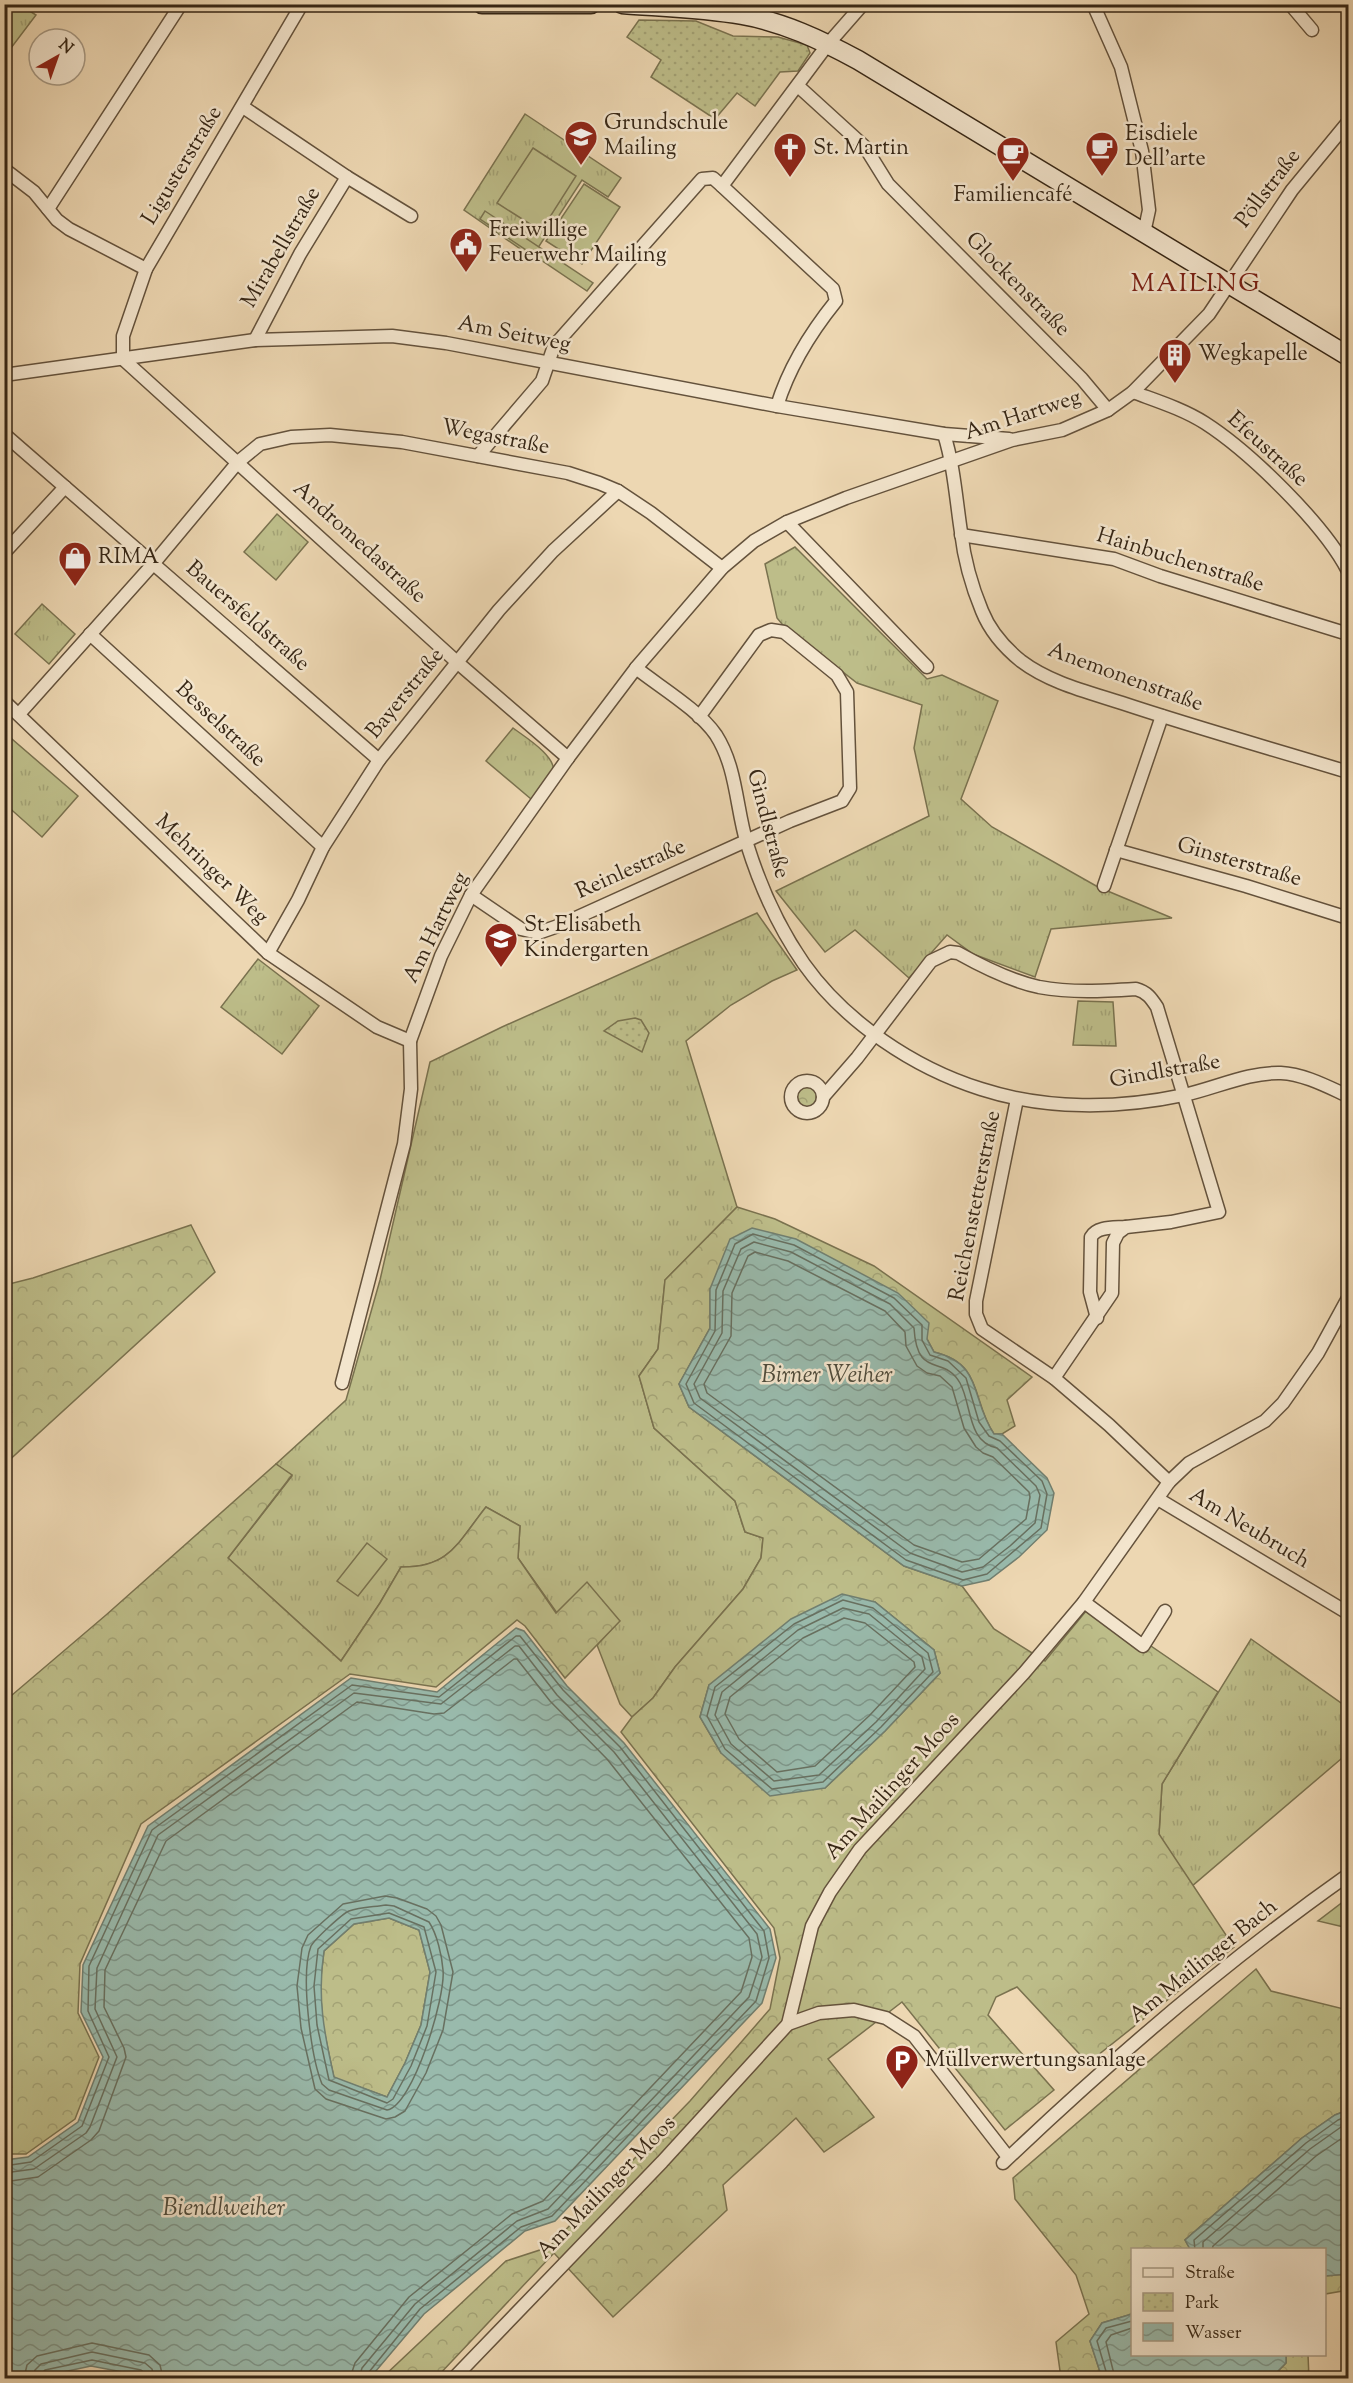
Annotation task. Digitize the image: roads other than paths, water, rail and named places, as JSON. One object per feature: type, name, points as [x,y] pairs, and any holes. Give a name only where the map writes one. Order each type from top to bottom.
[{"type":"street","points":[[48,209],[181,4]]},
{"type":"street","name":"Ligusterstraße","points":[[123,359],[123,336],[146,269],[302,4]]},
{"type":"street","points":[[482,4],[591,4]]},
{"type":"street","points":[[622,4],[704,9],[744,15],[794,29],[828,44],[1348,356]]},
{"type":"street","points":[[722,186],[828,44],[862,4]]},
{"type":"street","points":[[1094,4],[1121,67],[1143,150],[1149,210],[1144,233]]},
{"type":"street","points":[[1290,4],[1312,30]]},
{"type":"street","name":"Glockenstraße","points":[[798,86],[865,147],[888,184],[1082,379],[1108,410]]},
{"type":"street","name":"Mirabellstraße","points":[[243,107],[347,177],[411,216]]},
{"type":"street","name":"Pöllstraße","points":[[1228,284],[1292,190],[1348,122]]},
{"type":"street","points":[[4,169],[34,192],[57,219],[69,229],[146,269]]},
{"type":"street","name":"Mirabellstraße","points":[[255,340],[300,254],[347,177]]},
{"type":"street","points":[[478,456],[542,381],[554,346],[702,178],[713,178],[833,289],[836,301],[813,330],[782,389],[777,406]]},
{"type":"street","name":"Am Hartweg","points":[[342,1383],[404,1144],[411,1089],[410,1041],[441,956],[471,895],[568,758],[636,668],[722,568],[754,541],[787,522],[846,498],[1012,440],[1062,430],[1108,410],[1133,392],[1209,314],[1228,284]]},
{"type":"street","name":"Am Seitweg","points":[[4,375],[255,340],[392,336],[446,343],[777,406],[945,434],[1012,440]]},
{"type":"street","name":"Andromedastraße","points":[[123,359],[458,663],[568,758]]},
{"type":"street","name":"Efeustraße","points":[[1133,392],[1171,406],[1204,423],[1246,454],[1310,519],[1348,571]]},
{"type":"street","name":"Bauersfeldstraße","points":[[4,434],[379,760]]},
{"type":"street","name":"Anemonenstraße","points":[[945,434],[953,462],[961,535],[972,581],[983,613],[1001,644],[1022,662],[1052,679],[1162,716],[1348,772]]},
{"type":"street","name":"Wegastraße","points":[[19,714],[153,563],[238,462],[260,444],[291,437],[330,435],[402,442],[568,473],[618,491],[651,513],[722,568]]},
{"type":"street","points":[[4,553],[65,487]]},
{"type":"street","name":"Bayerstraße","points":[[268,953],[298,900],[323,847],[379,760],[499,610],[553,551],[618,491]]},
{"type":"street","points":[[787,522],[927,667]]},
{"type":"street","name":"Hainbuchenstraße","points":[[961,535],[1114,559],[1160,576],[1348,634]]},
{"type":"street","name":"Reinlestraße","points":[[471,895],[521,929],[538,933],[842,801],[850,788],[847,692],[837,675],[784,632],[771,630],[759,635],[699,717]]},
{"type":"street","name":"Besselstraße","points":[[90,634],[323,847]]},
{"type":"street","name":"Gindlstraße","points":[[636,668],[699,717],[715,734],[729,759],[746,842],[763,890],[805,965],[836,1001],[875,1034],[946,1076],[980,1089],[1017,1099],[1067,1105],[1126,1105],[1184,1095],[1258,1075],[1283,1073],[1311,1080],[1348,1096]]},
{"type":"street","name":"Mehringer Weg","points":[[4,701],[268,953],[377,1027],[410,1041]]},
{"type":"street","points":[[1104,886],[1162,716]]},
{"type":"street","name":"Ginsterstraße","points":[[1116,850],[1246,886],[1348,918]]},
{"type":"street","points":[[823,1097],[931,961],[950,952],[958,953],[982,966],[1039,987],[1083,992],[1136,989],[1145,991],[1157,1007],[1219,1212],[1100,1229],[1094,1232],[1091,1237],[1090,1292],[1097,1318]]},
{"type":"street","name":"Reichenstetterstraße","points":[[1017,1099],[989,1231],[976,1314],[982,1329],[1054,1378],[1109,1425],[1169,1482]]},
{"type":"street","points":[[1054,1378],[1112,1293],[1113,1243],[1118,1233],[1126,1227]]},
{"type":"street","name":"Am Mailinger Moos","points":[[454,2379],[662,2162],[788,2024],[812,1926],[830,1892],[860,1849],[1016,1682],[1084,1602],[1169,1482],[1197,1458],[1265,1421],[1283,1403],[1318,1353],[1348,1298]]},
{"type":"street","name":"Am Neubruch","points":[[1158,1499],[1348,1613]]},
{"type":"street","points":[[1084,1602],[1143,1646],[1165,1611]]},
{"type":"street","name":"Am Mailinger Bach","points":[[788,2024],[819,2013],[854,2010],[886,2018],[914,2036],[1006,2160],[1119,2057],[1189,1999],[1348,1875]]},
{"type":"water","name":"Birner Weiher","points":[[752,1228],[796,1239],[898,1293],[929,1323],[927,1339],[934,1352],[950,1358],[969,1374],[994,1434],[1002,1434],[1047,1478],[1054,1493],[1047,1530],[1019,1557],[989,1580],[962,1586],[904,1566],[689,1407],[679,1384],[710,1328],[710,1289],[730,1239]]},
{"type":"water","points":[[842,1594],[875,1602],[934,1650],[940,1673],[885,1731],[825,1788],[770,1796],[721,1753],[700,1717],[709,1685],[791,1619]]},
{"type":"water","name":"Biendlweiher","points":[[516,1628],[524,1631],[567,1686],[624,1743],[770,1929],[776,1958],[762,2003],[555,2221],[525,2231],[424,2314],[370,2378],[154,2378],[91,2366],[35,2378],[5,2378],[5,2160],[28,2157],[78,2122],[103,2057],[81,2012],[83,1965],[148,1826],[351,1678],[437,1692]],"holes":[[[389,1918],[419,1930],[430,1972],[421,2025],[387,2097],[334,2077],[321,1999],[324,1951],[354,1924]]]},
{"type":"water","points":[[1348,2110],[1348,2274],[1326,2276],[1326,2248],[1189,2248],[1185,2240],[1302,2138],[1335,2115]]},
{"type":"water","points":[[1131,2314],[1131,2356],[1286,2356],[1286,2363],[1273,2376],[1266,2378],[1102,2378],[1090,2341],[1102,2323]]},
{"type":"place","name":"Grundschule Mailing","points":[[581,166]]},
{"type":"place","name":"Eisdiele Dell'arte","points":[[1102,177]]},
{"type":"place","name":"St. Martin","points":[[790,178]]},
{"type":"place","name":"Familiencafé","points":[[1013,182]]},
{"type":"place","name":"Freiwillige Feuerwehr Mailing","points":[[466,273]]},
{"type":"place","name":"Wegkapelle","points":[[1175,384]]},
{"type":"place","name":"RIMA","points":[[75,587]]},
{"type":"place","name":"St. Elisabeth Kindergarten","points":[[501,968]]},
{"type":"place","name":"Müllverwertungsanlage","points":[[902,2090]]},
{"type":"district","name":"MAILING","points":[[1196,284]]}]
